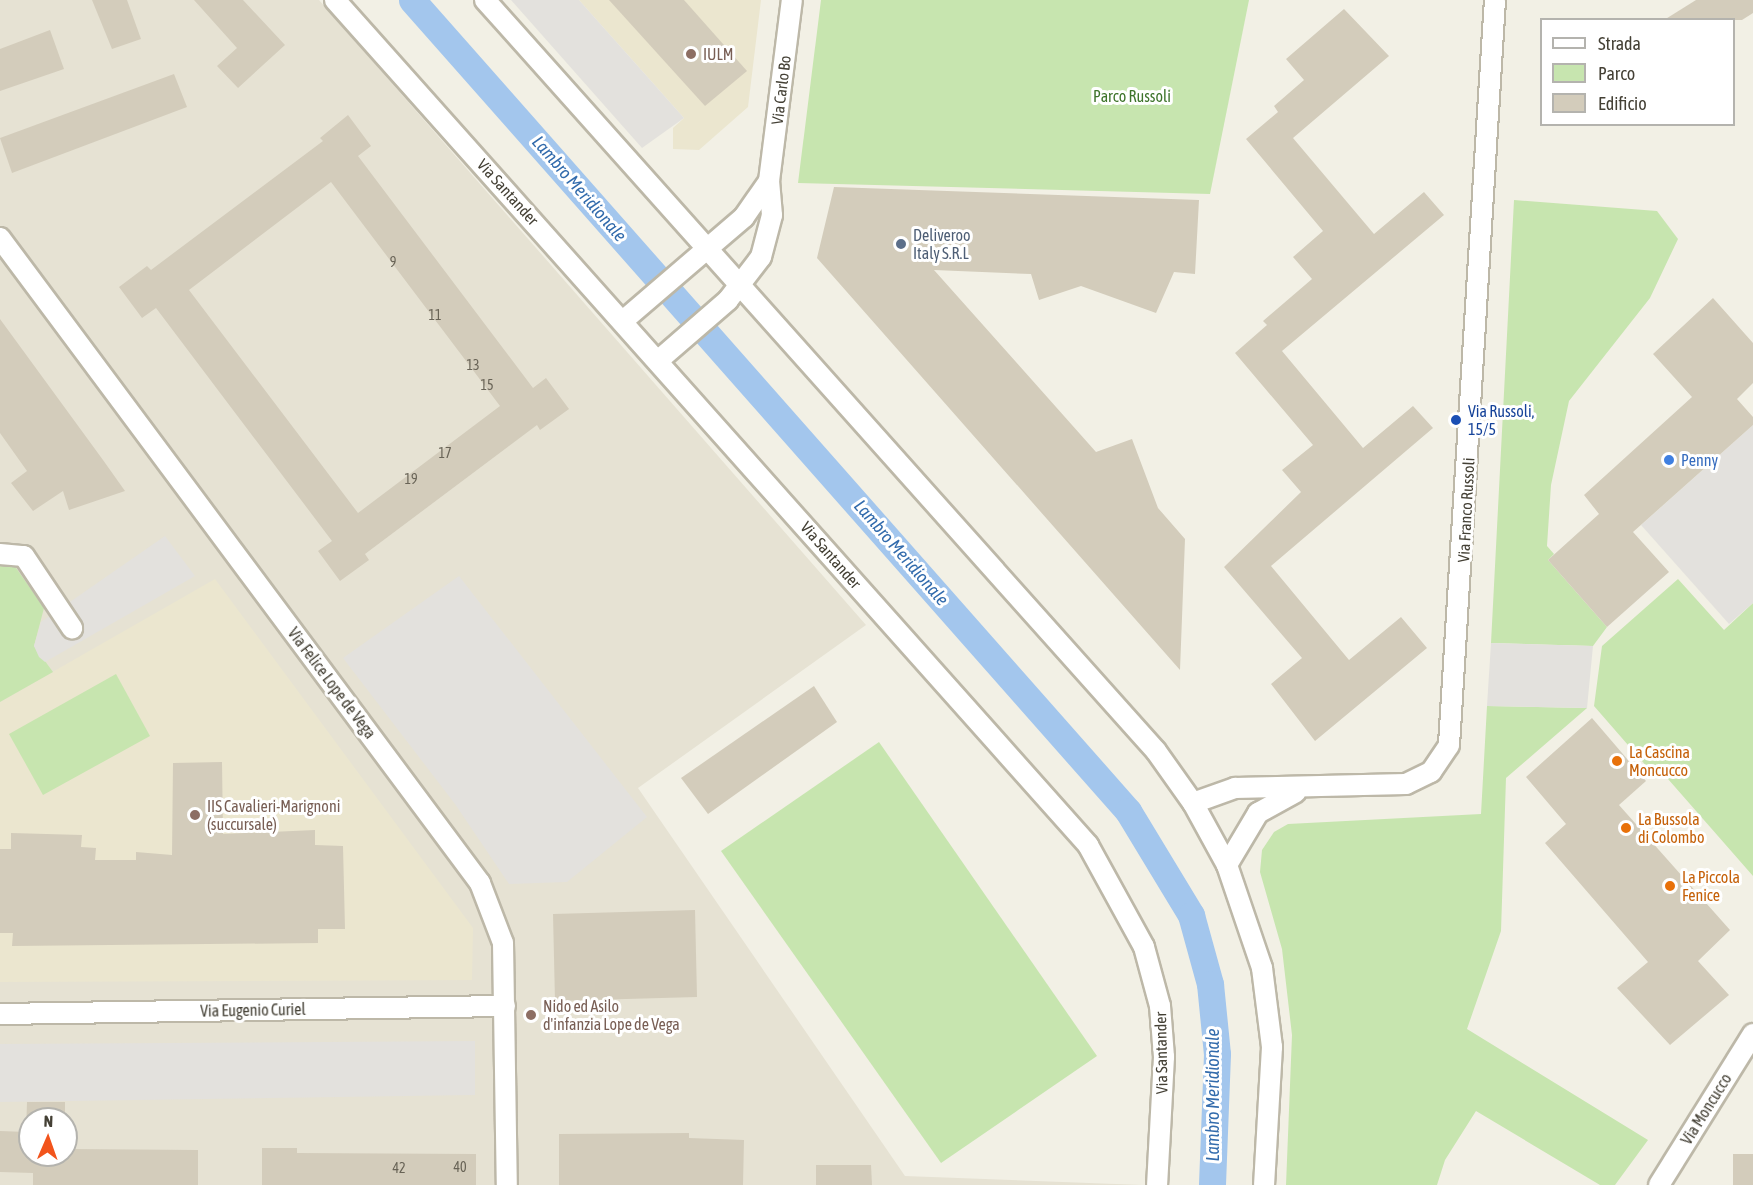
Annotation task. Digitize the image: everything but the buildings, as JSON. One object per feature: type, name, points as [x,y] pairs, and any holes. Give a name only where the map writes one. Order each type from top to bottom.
[{"type":"street","name":"Via Santander","points":[[335,0],[666,354],[1088,845],[1144,947],[1160,1006],[1164,1057],[1157,1185]]},
{"type":"street","points":[[485,0],[734,293],[1156,751],[1193,803],[1227,865],[1252,934],[1268,1002],[1272,1047],[1264,1185]]},
{"type":"street","name":"Via Carlo Bo","points":[[734,293],[765,242],[772,215],[769,181],[792,0]]},
{"type":"street","name":"Via Franco Russoli","points":[[1193,803],[1235,788],[1300,790],[1395,786],[1420,779],[1445,756],[1452,733],[1495,0]]},
{"type":"street","name":"Via Carlo Bo","points":[[630,315],[699,253],[744,217],[769,181]]},
{"type":"street","name":"Via Felice Lope de Vega","points":[[0,238],[480,883],[503,943],[507,1185]]},
{"type":"street","points":[[666,354],[734,293]]},
{"type":"street","points":[[0,554],[24,556],[72,628]]},
{"type":"street","name":"Via Franco Russoli","points":[[1227,865],[1258,813],[1300,790]]},
{"type":"street","name":"Via Eugenio Curiel","points":[[0,1014],[505,1006]]},
{"type":"street","name":"Via Moncucco","points":[[1659,1185],[1753,1034]]},
{"type":"shaded area","points":[[0,0],[319,0],[866,625],[638,788],[905,1176],[1142,1185],[0,1185]]},
{"type":"shaded area","points":[[511,0],[579,0],[684,118],[642,148]]},
{"type":"shaded area","name":"IULM","points":[[579,0],[761,0],[748,107],[699,150],[673,149],[673,128],[684,118]]},
{"type":"shaded area","points":[[1753,425],[1753,603],[1729,624],[1641,525]]},
{"type":"shaded area","points":[[165,536],[195,576],[45,662],[39,657],[34,646],[41,622]]},
{"type":"shaded area","points":[[459,576],[647,817],[567,882],[509,884],[455,804],[343,658]]},
{"type":"shaded area","name":"IIS Cavalieri-Marignoni (succursale)","points":[[215,579],[473,928],[472,980],[0,982],[0,702]]},
{"type":"shaded area","points":[[1491,643],[1593,646],[1587,708],[1487,706]]},
{"type":"shaded area","points":[[475,1041],[475,1095],[0,1102],[0,1044]]},
{"type":"green space","name":"Parco Russoli","points":[[821,0],[1249,0],[1210,194],[798,183]]},
{"type":"green space","points":[[1514,200],[1657,211],[1678,239],[1650,298],[1569,401],[1551,485],[1547,546],[1554,554],[1548,560],[1607,627],[1593,646],[1491,643]]},
{"type":"green space","points":[[12,562],[44,608],[34,646],[53,672],[0,702],[0,566]]},
{"type":"green space","points":[[1678,579],[1724,630],[1753,603],[1753,876],[1661,771],[1655,776],[1594,706],[1602,646]]},
{"type":"green space","points":[[116,674],[150,736],[43,795],[9,734]]},
{"type":"green space","points":[[1487,706],[1587,708],[1506,778],[1501,931],[1467,1029],[1648,1140],[1615,1185],[1600,1185],[1476,1111],[1445,1160],[1437,1185],[1286,1185],[1292,1035],[1282,949],[1260,872],[1262,850],[1274,832],[1288,824],[1481,814]]},
{"type":"green space","points":[[879,742],[1097,1056],[941,1163],[721,851]]},
{"type":"waterway","name":"Lambro Meridionale","points":[[412,0],[1128,811],[1191,915],[1210,984],[1217,1054],[1212,1185]]},
{"type":"place","name":"IULM","points":[[691,54]]},
{"type":"place","name":"Deliveroo Italy S.R.L","points":[[901,244]]},
{"type":"place","name":"Via Russoli, 15/5","points":[[1456,420]]},
{"type":"place","name":"Penny","points":[[1669,460]]},
{"type":"place","name":"La Cascina Moncucco","points":[[1617,761]]},
{"type":"place","name":"IIS Cavalieri-Marignoni (succursale)","points":[[195,815]]},
{"type":"place","name":"La Bussola di Colombo","points":[[1626,828]]},
{"type":"place","name":"La Piccola Fenice","points":[[1670,886]]},
{"type":"place","name":"Nido ed Asilo d'infanzia Lope de Vega","points":[[531,1015]]}]
